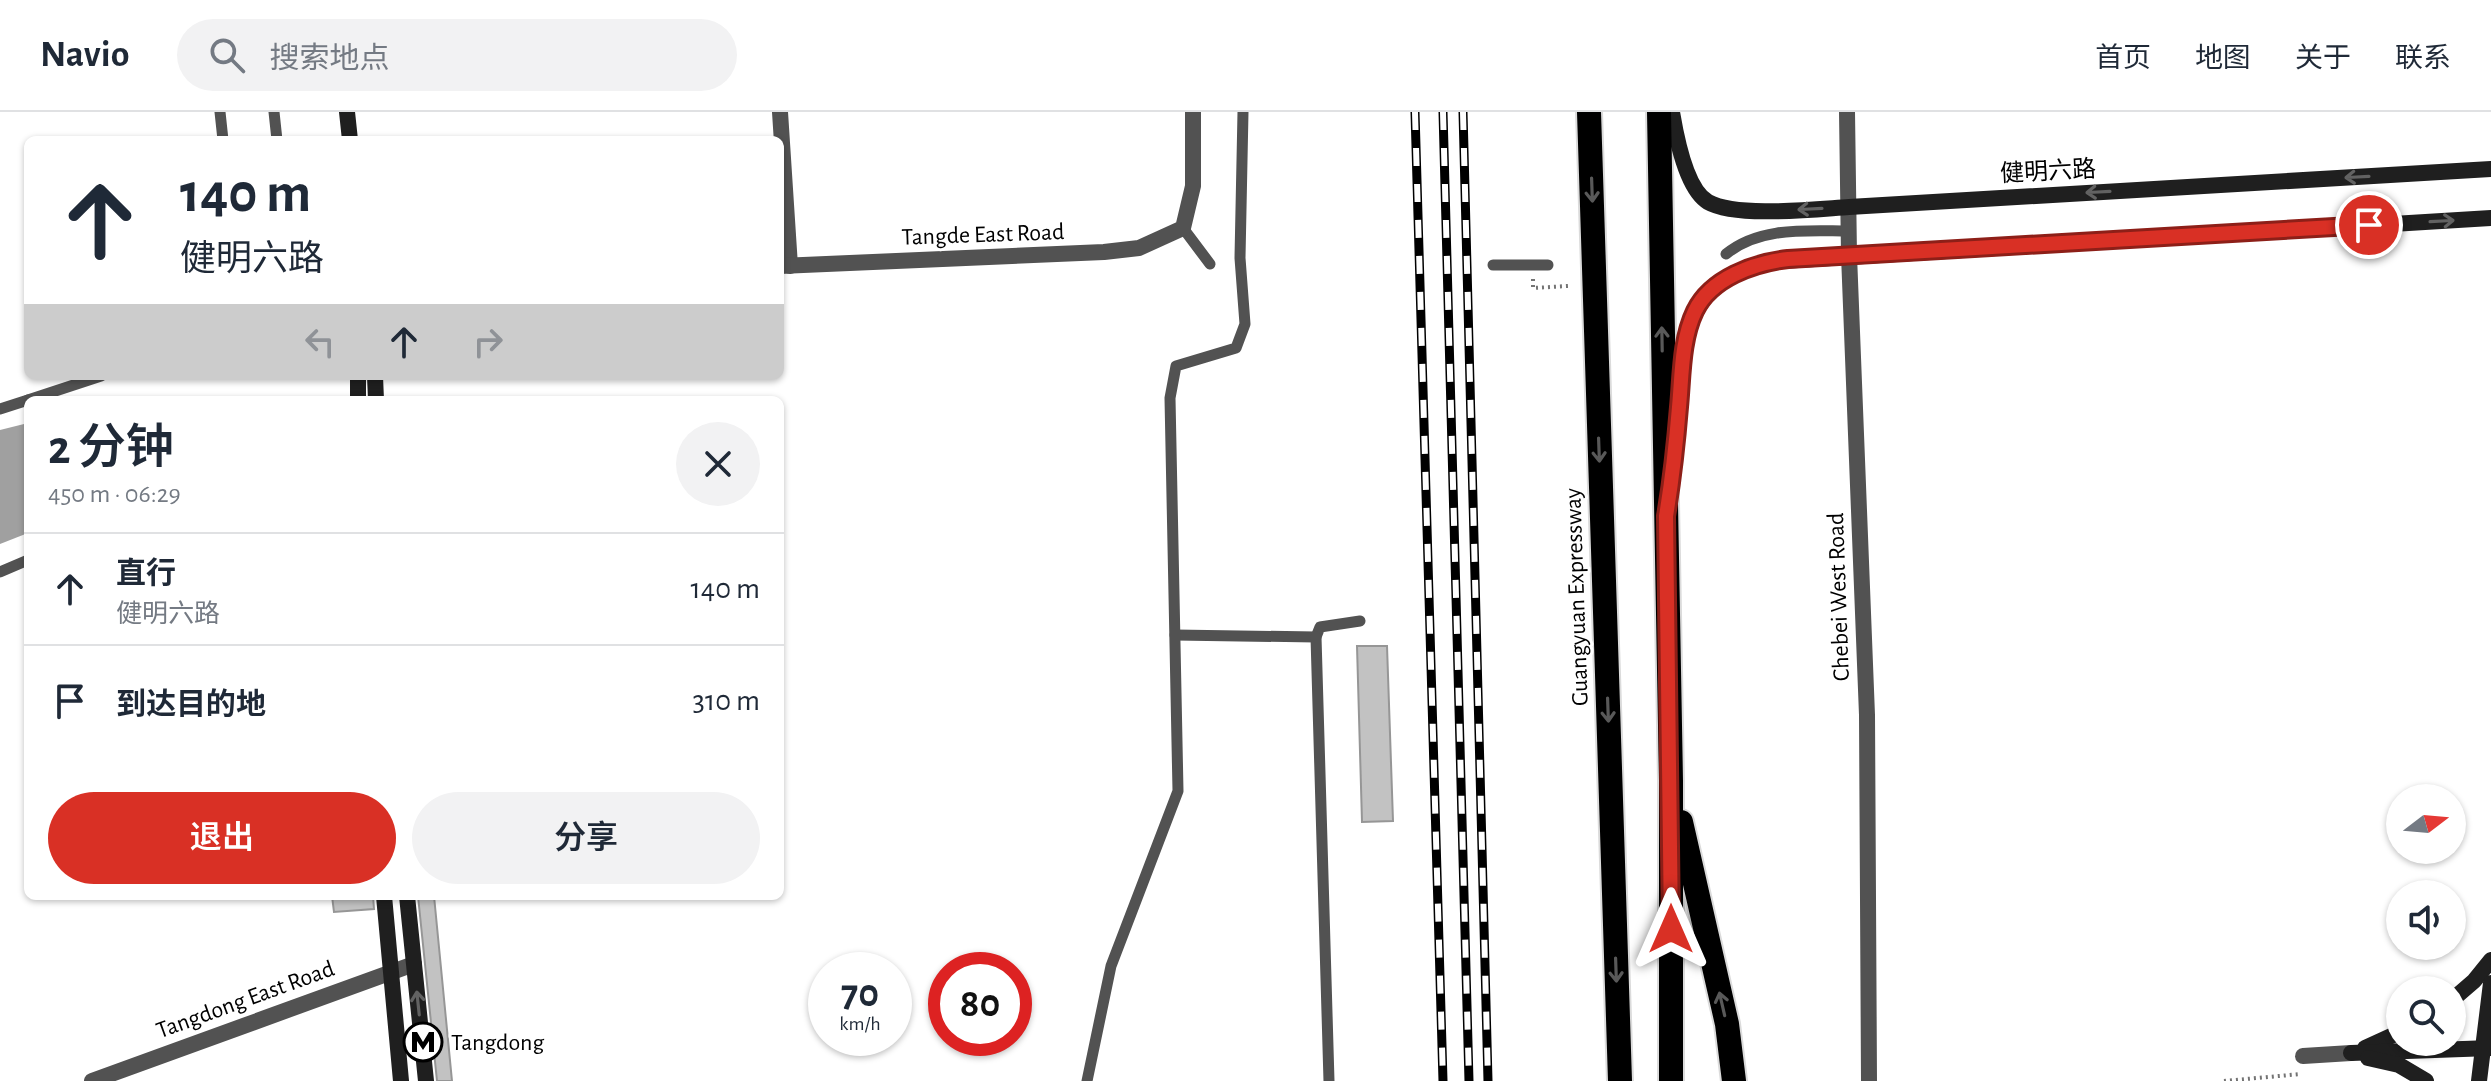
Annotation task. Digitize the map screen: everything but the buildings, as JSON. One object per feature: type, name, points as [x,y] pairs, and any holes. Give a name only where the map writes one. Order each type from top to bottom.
[{"type":"highway","name":"Guangyuan Expressway","points":[[1589,112],[1620,1081]]},
{"type":"highway","points":[[1659,112],[1671,781],[1671,1081]]},
{"type":"highway","points":[[1671,781],[1727,1024],[1734,1081]]},
{"type":"main road","points":[[347,112],[350,136]]},
{"type":"main road","name":"健明六路","points":[[1672,112],[1678,146],[1699,193],[1708,202],[1730,209],[1849,207],[2491,169]]},
{"type":"main road","points":[[1666,516],[1675,455],[1682,359],[1695,310],[1715,287],[1764,262],[2491,218]]},
{"type":"main road","points":[[384,900],[401,1081]]},
{"type":"main road","points":[[407,900],[426,1081]]},
{"type":"main road","points":[[2466,988],[2491,960]]},
{"type":"main road","points":[[2479,1081],[2487,1048],[2491,983]]},
{"type":"main road","points":[[2351,1053],[2386,1038]]},
{"type":"main road","points":[[2351,1053],[2487,1048]]},
{"type":"main road","points":[[2351,1053],[2399,1065],[2426,1081]]},
{"type":"street","points":[[780,112],[781,136]]},
{"type":"street","points":[[1183,228],[1193,186],[1193,112]]},
{"type":"street","name":"Chebei West Road","points":[[1847,112],[1849,255],[1867,715],[1869,1081]]},
{"type":"street","name":"Tangde East Road","points":[[785,266],[1113,252],[1156,242],[1183,228]]},
{"type":"street","points":[[784,235],[785,266]]},
{"type":"street","name":"Tangdong East Road","points":[[92,1081],[414,964]]},
{"type":"street","points":[[2303,1056],[2351,1053]]},
{"type":"lane","points":[[220,112],[223,136]]},
{"type":"lane","points":[[274,112],[277,136]]},
{"type":"lane","points":[[1087,1081],[1111,966],[1178,791],[1170,398],[1176,366],[1236,348],[1245,324],[1240,258],[1243,112]]},
{"type":"lane","points":[[1183,228],[1210,264]]},
{"type":"lane","points":[[1726,254],[1750,238],[1765,235],[1849,231]]},
{"type":"lane","points":[[1493,265],[1548,265]]},
{"type":"lane","points":[[40,396],[89,380]]},
{"type":"lane","points":[[0,409],[24,401]]},
{"type":"lane","points":[[0,572],[24,562]]},
{"type":"lane","points":[[1329,1081],[1316,637],[1320,627],[1360,621]]},
{"type":"lane","points":[[1175,635],[1316,637]]},
{"type":"path","points":[[1533,265],[1533,288],[1568,286]]},
{"type":"path","points":[[2224,1081],[2305,1074],[2303,1056]]},
{"type":"shaded area","points":[[24,424],[24,535],[0,544],[0,430]]},
{"type":"railway","points":[[1415,112],[1443,1081]]},
{"type":"railway","points":[[1443,112],[1469,1081]]},
{"type":"railway","points":[[1463,112],[1488,1081]]},
{"type":"place","name":"Tangdong","points":[[423,1042]]},
{"type":"route","points":[[1671,929],[1666,516],[1682,359],[1695,310],[1715,287],[1739,272],[1764,262],[1788,259],[2369,225]]}]
